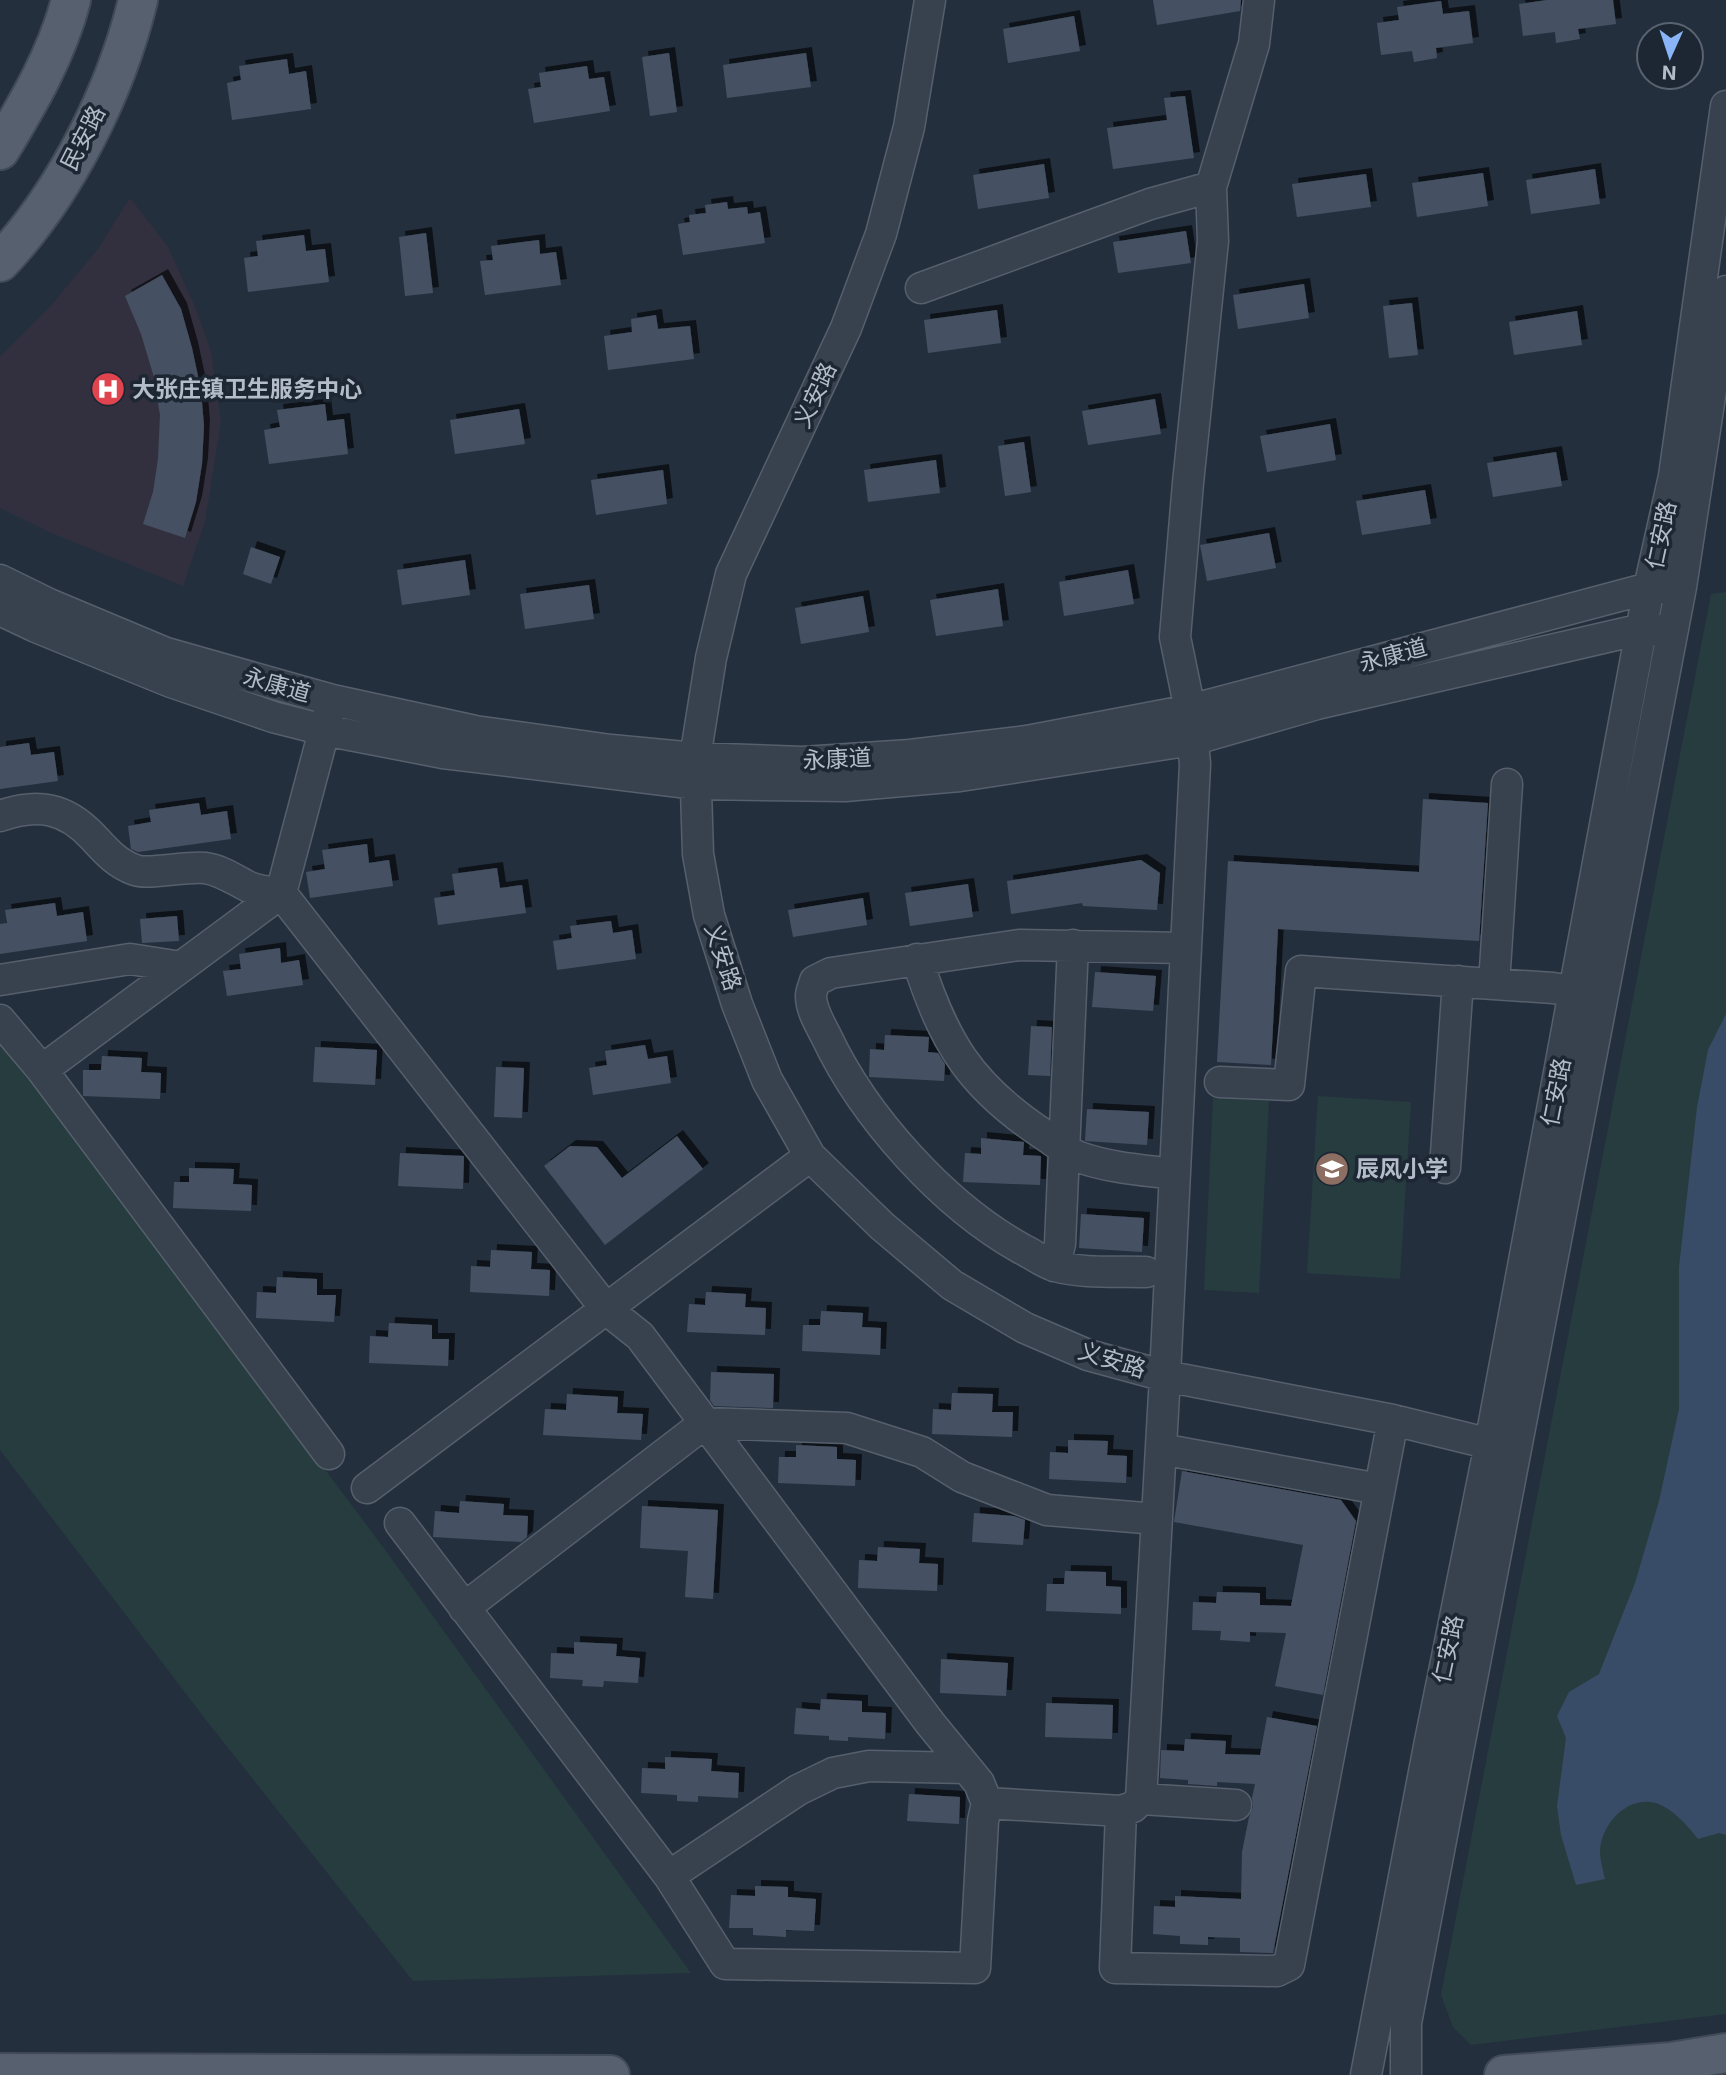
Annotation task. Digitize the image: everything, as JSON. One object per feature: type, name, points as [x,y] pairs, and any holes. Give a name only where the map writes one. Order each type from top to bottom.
[{"type":"main road","points":[[0,150],[33,95],[64,24],[71,0]]},
{"type":"main road","name":"民安路","points":[[0,262],[18,242],[67,171],[100,107],[128,39],[138,0]]},
{"type":"main road","points":[[1504,2075],[1671,2062],[1726,2053]]},
{"type":"main road","points":[[0,2073],[610,2075]]},
{"type":"street","name":"义安路","points":[[930,0],[909,127],[881,234],[846,328],[731,574],[710,658],[695,771],[698,853],[709,915],[737,1004],[767,1080],[810,1156],[882,1226],[952,1285],[1025,1328],[1088,1355],[1165,1376],[1393,1420],[1503,1447]]},
{"type":"street","points":[[1259,0],[1254,44],[1211,187],[1213,241],[1175,637],[1190,710],[1195,764],[1157,1519],[1115,1968],[1277,1971],[1289,1965],[1393,1420]]},
{"type":"street","name":"仁安路","points":[[1589,994],[1642,629],[1674,476],[1726,106]]},
{"type":"street","points":[[922,288],[1150,204],[1211,187]]},
{"type":"street","name":"仁安路","points":[[1406,2075],[1406,2023],[1503,1447],[1589,994],[1681,587],[1726,291]]},
{"type":"street","name":"永康道","points":[[0,580],[49,604],[166,653],[332,700],[475,731],[611,750],[695,771],[910,755],[1027,741],[1190,710],[1650,588],[1681,587]]},
{"type":"street","name":"永康道","points":[[0,610],[171,682],[273,717],[324,730],[443,752],[695,771],[845,786],[960,776],[1192,740],[1317,704],[1642,629],[1672,630]]},
{"type":"street","points":[[42,1070],[281,893],[332,700]]},
{"type":"street","points":[[1494,984],[1507,784]]},
{"type":"street","points":[[0,816],[19,810],[43,808],[68,817],[90,834],[114,860],[138,872],[207,868],[251,888],[281,893],[606,1309],[640,1336],[930,1723],[979,1783],[987,1803],[983,1821],[975,1968],[725,1964],[668,1876],[400,1523]]},
{"type":"street","points":[[1146,1272],[1054,1266],[1004,1239],[952,1197],[894,1140],[852,1084],[814,1010],[811,995],[815,981],[831,973],[1019,945],[1185,948]]},
{"type":"street","points":[[1054,1266],[1060,1244],[1073,945]]},
{"type":"street","points":[[0,980],[130,959],[181,967]]},
{"type":"street","points":[[917,959],[933,1008],[949,1039],[969,1070],[998,1100],[1076,1156],[1109,1166],[1174,1174]]},
{"type":"street","points":[[1220,1082],[1289,1085],[1301,971],[1458,981],[1589,994]]},
{"type":"street","points":[[1445,1168],[1458,981]]},
{"type":"street","points":[[0,1020],[42,1070],[329,1454]]},
{"type":"street","points":[[368,1488],[810,1156]]},
{"type":"street","points":[[464,1608],[705,1423],[847,1428],[922,1451],[962,1477],[1018,1501],[1047,1510],[1157,1519]]},
{"type":"street","name":"仁安路","points":[[1366,2075],[1430,1741],[1503,1447]]},
{"type":"street","points":[[1161,1449],[1379,1489]]},
{"type":"street","points":[[668,1876],[798,1790],[833,1773],[869,1766],[966,1768]]},
{"type":"street","points":[[987,1803],[1236,1805]]},
{"type":"shaded area","name":"大张庄镇卫生服务中心","points":[[130,198],[168,247],[195,307],[211,352],[221,421],[205,521],[183,586],[49,532],[0,508],[0,357],[49,308],[98,249]]},
{"type":"green space","points":[[1726,592],[1726,2014],[1471,2045],[1453,2027],[1441,1995],[1711,594]]},
{"type":"green space","points":[[0,1042],[60,1115],[383,1547],[691,1973],[413,1981],[206,1720],[0,1450]]},
{"type":"green space","points":[[1318,1096],[1411,1102],[1400,1279],[1307,1273]]},
{"type":"green space","points":[[1213,1098],[1269,1101],[1259,1293],[1204,1290]]},
{"type":"water","points":[[1726,1014],[1726,1835],[1719,1833],[1698,1839],[1664,1806],[1650,1802],[1631,1805],[1609,1824],[1601,1842],[1605,1879],[1576,1885],[1561,1835],[1557,1806],[1566,1738],[1557,1716],[1569,1692],[1599,1674],[1635,1583],[1659,1501],[1679,1409],[1679,1267],[1697,1107],[1708,1050]]},
{"type":"building","points":[[1153,0],[1241,0],[1240,11],[1157,25]]},
{"type":"building","points":[[1547,0],[1613,0],[1616,24],[1578,29],[1580,39],[1556,43],[1555,32],[1523,36],[1519,4]]},
{"type":"building","points":[[1441,1],[1443,14],[1469,11],[1473,43],[1436,48],[1437,58],[1414,62],[1412,51],[1381,55],[1377,23],[1399,20],[1397,7]]},
{"type":"building","points":[[1074,16],[1080,51],[1008,63],[1003,29]]},
{"type":"building","points":[[669,53],[677,112],[650,116],[642,57]]},
{"type":"building","points":[[806,53],[811,87],[727,98],[723,65]]},
{"type":"building","points":[[287,59],[289,74],[306,71],[311,109],[232,120],[227,83],[241,80],[239,66]]},
{"type":"building","points":[[587,66],[589,79],[604,77],[610,111],[534,123],[528,89],[541,87],[539,73]]},
{"type":"building","points":[[1185,96],[1194,158],[1113,169],[1107,128],[1167,120],[1164,98]]},
{"type":"building","points":[[1044,164],[1049,198],[978,209],[973,175]]},
{"type":"building","points":[[1595,169],[1600,204],[1531,214],[1526,180]]},
{"type":"building","points":[[1483,173],[1488,206],[1417,217],[1412,183]]},
{"type":"building","points":[[1366,174],[1371,207],[1297,217],[1292,184]]},
{"type":"building","points":[[727,202],[728,209],[747,207],[748,214],[760,212],[765,243],[683,255],[678,224],[690,222],[689,215],[706,213],[705,205]]},
{"type":"building","points":[[1186,231],[1191,263],[1118,273],[1113,242]]},
{"type":"building","points":[[426,233],[433,293],[405,296],[399,237]]},
{"type":"building","points":[[304,235],[306,251],[325,249],[329,282],[248,292],[244,258],[258,256],[256,241]]},
{"type":"building","points":[[539,240],[540,254],[556,252],[561,285],[485,295],[480,261],[493,260],[491,246]]},
{"type":"building","points":[[162,275],[181,309],[201,390],[204,426],[202,464],[196,502],[185,538],[143,524],[153,492],[160,415],[153,374],[141,334],[125,296]]},
{"type":"building","points":[[1304,284],[1309,318],[1238,329],[1233,295]]},
{"type":"building","points":[[1412,303],[1418,355],[1389,358],[1383,306]]},
{"type":"building","points":[[997,310],[1001,343],[928,353],[924,320]]},
{"type":"building","points":[[1577,311],[1582,345],[1514,355],[1509,322]]},
{"type":"building","points":[[656,315],[658,329],[690,326],[694,359],[608,370],[604,336],[632,332],[631,319]]},
{"type":"building","points":[[1155,399],[1161,434],[1088,445],[1082,411]]},
{"type":"building","points":[[325,404],[327,421],[344,419],[348,454],[269,464],[264,430],[280,427],[277,410]]},
{"type":"building","points":[[519,409],[525,444],[455,454],[450,420]]},
{"type":"building","points":[[1330,424],[1336,460],[1267,472],[1260,436]]},
{"type":"building","points":[[1024,442],[1031,492],[1005,496],[998,446]]},
{"type":"building","points":[[1556,452],[1562,486],[1493,497],[1487,463]]},
{"type":"building","points":[[936,460],[940,493],[868,502],[864,470]]},
{"type":"building","points":[[663,470],[667,504],[596,515],[591,480]]},
{"type":"building","points":[[1425,490],[1431,524],[1362,535],[1356,501]]},
{"type":"building","points":[[1269,533],[1276,568],[1207,581],[1200,545]]},
{"type":"building","points":[[251,547],[280,557],[271,584],[243,574]]},
{"type":"building","points":[[465,560],[470,595],[402,605],[397,570]]},
{"type":"building","points":[[1128,570],[1134,604],[1064,616],[1059,582]]},
{"type":"building","points":[[589,585],[594,619],[525,629],[520,594]]},
{"type":"building","points":[[998,589],[1003,626],[936,636],[930,600]]},
{"type":"building","points":[[863,596],[869,632],[801,644],[795,608]]},
{"type":"building","points":[[29,743],[31,755],[54,752],[58,781],[0,789],[0,747]]},
{"type":"building","points":[[1423,799],[1488,803],[1479,941],[1278,929],[1271,1065],[1217,1062],[1228,861],[1419,872]]},
{"type":"building","points":[[199,803],[201,815],[227,811],[231,839],[138,852],[131,849],[128,826],[151,822],[149,810]]},
{"type":"building","points":[[367,844],[369,863],[389,860],[393,886],[310,898],[306,872],[325,869],[322,850]]},
{"type":"building","points":[[1141,860],[1160,873],[1157,910],[1083,906],[1082,903],[1011,914],[1007,881]]},
{"type":"building","points":[[497,868],[500,888],[522,885],[526,913],[438,925],[434,898],[455,895],[452,874]]},
{"type":"building","points":[[968,884],[973,917],[910,926],[905,893]]},
{"type":"building","points":[[863,898],[867,925],[793,937],[788,910]]},
{"type":"building","points":[[55,903],[57,916],[83,912],[87,941],[0,954],[0,924],[7,923],[5,910]]},
{"type":"building","points":[[177,916],[179,941],[142,943],[140,919]]},
{"type":"building","points":[[611,921],[613,933],[632,930],[636,959],[557,970],[553,941],[572,938],[570,926]]},
{"type":"building","points":[[280,948],[281,963],[299,960],[303,985],[227,996],[223,971],[241,969],[239,954]]},
{"type":"building","points":[[1095,972],[1156,976],[1153,1011],[1092,1007]]},
{"type":"building","points":[[1031,1026],[1052,1027],[1050,1076],[1028,1075]]},
{"type":"building","points":[[885,1035],[929,1037],[928,1052],[938,1053],[945,1064],[944,1081],[869,1077],[870,1049],[884,1050]]},
{"type":"building","points":[[645,1045],[648,1059],[667,1056],[671,1083],[593,1095],[589,1068],[607,1065],[605,1051]]},
{"type":"building","points":[[315,1047],[377,1050],[375,1085],[313,1082]]},
{"type":"building","points":[[102,1056],[142,1058],[141,1072],[161,1073],[160,1099],[83,1096],[83,1070],[101,1070]]},
{"type":"building","points":[[496,1067],[524,1068],[522,1118],[494,1117]]},
{"type":"building","points":[[1087,1109],[1149,1112],[1147,1145],[1085,1141]]},
{"type":"building","points":[[677,1136],[703,1169],[605,1245],[544,1166],[570,1146],[597,1147],[622,1178]]},
{"type":"building","points":[[981,1138],[1024,1142],[1023,1155],[1041,1156],[1040,1185],[963,1182],[965,1153],[981,1154]]},
{"type":"building","points":[[400,1153],[464,1156],[463,1189],[398,1186]]},
{"type":"building","points":[[189,1168],[234,1169],[233,1184],[252,1185],[251,1211],[173,1208],[174,1182],[189,1182]]},
{"type":"building","points":[[1081,1214],[1144,1218],[1142,1252],[1079,1248]]},
{"type":"building","points":[[491,1250],[532,1252],[531,1269],[550,1270],[549,1296],[470,1292],[471,1266],[490,1267]]},
{"type":"building","points":[[277,1277],[317,1279],[317,1295],[336,1295],[334,1322],[256,1318],[257,1292],[276,1293]]},
{"type":"building","points":[[706,1292],[746,1294],[745,1307],[766,1308],[765,1335],[687,1332],[689,1304],[705,1305]]},
{"type":"building","points":[[821,1311],[863,1313],[862,1327],[881,1328],[880,1355],[802,1351],[803,1325],[820,1325]]},
{"type":"building","points":[[389,1323],[432,1325],[432,1339],[449,1339],[448,1366],[369,1363],[370,1336],[388,1337]]},
{"type":"building","points":[[711,1372],[774,1374],[773,1408],[714,1406],[710,1400]]},
{"type":"building","points":[[952,1393],[993,1394],[992,1412],[1013,1412],[1012,1437],[932,1434],[933,1409],[951,1410]]},
{"type":"building","points":[[567,1394],[618,1397],[617,1413],[643,1414],[641,1440],[543,1435],[545,1409],[566,1410]]},
{"type":"building","points":[[1068,1440],[1108,1441],[1107,1455],[1127,1456],[1126,1483],[1049,1479],[1050,1452],[1068,1453]]},
{"type":"building","points":[[796,1445],[837,1447],[837,1459],[856,1460],[855,1486],[778,1483],[779,1457],[796,1457]]},
{"type":"building","points":[[1182,1471],[1341,1500],[1356,1521],[1323,1695],[1275,1686],[1286,1633],[1250,1632],[1250,1642],[1220,1640],[1221,1631],[1192,1630],[1193,1602],[1216,1603],[1217,1592],[1260,1593],[1260,1605],[1291,1606],[1303,1545],[1174,1522]]},
{"type":"building","points":[[460,1501],[504,1504],[503,1515],[528,1516],[527,1537],[521,1542],[433,1537],[435,1511],[459,1513]]},
{"type":"building","points":[[642,1506],[718,1510],[713,1599],[685,1597],[688,1551],[640,1548]]},
{"type":"building","points":[[974,1513],[1014,1516],[1025,1520],[1023,1545],[972,1542]]},
{"type":"building","points":[[878,1547],[920,1549],[919,1563],[938,1564],[937,1591],[858,1588],[859,1560],[877,1561]]},
{"type":"building","points":[[1065,1571],[1106,1572],[1106,1586],[1121,1587],[1121,1614],[1046,1611],[1047,1584],[1064,1584]]},
{"type":"building","points":[[574,1642],[617,1644],[616,1656],[640,1658],[638,1683],[604,1681],[603,1687],[582,1686],[583,1680],[550,1678],[551,1653],[574,1654]]},
{"type":"building","points":[[941,1659],[1008,1663],[1006,1696],[940,1693]]},
{"type":"building","points":[[821,1699],[862,1701],[862,1712],[886,1713],[885,1739],[848,1737],[848,1741],[829,1740],[829,1736],[794,1734],[796,1708],[820,1710]]},
{"type":"building","points":[[1046,1703],[1113,1705],[1112,1739],[1045,1737]]},
{"type":"building","points":[[1267,1717],[1317,1726],[1273,1953],[1240,1952],[1240,1938],[1208,1937],[1208,1945],[1180,1944],[1180,1936],[1153,1934],[1154,1906],[1175,1907],[1175,1896],[1241,1899],[1242,1852],[1253,1807],[1255,1784],[1217,1782],[1217,1786],[1160,1778],[1161,1750],[1184,1751],[1185,1739],[1226,1741],[1225,1754],[1260,1755]]},
{"type":"building","points":[[665,1757],[712,1759],[711,1771],[739,1773],[738,1798],[698,1796],[698,1802],[677,1801],[677,1795],[641,1793],[642,1768],[665,1769]]},
{"type":"building","points":[[909,1794],[960,1797],[959,1824],[907,1821]]},
{"type":"building","points":[[755,1886],[788,1887],[788,1897],[816,1899],[814,1931],[786,1930],[786,1937],[753,1935],[753,1928],[729,1928],[731,1895],[755,1896]]},
{"type":"place","name":"大张庄镇卫生服务中心","points":[[108,389]]},
{"type":"place","name":"辰风小学","points":[[1332,1169]]}]
